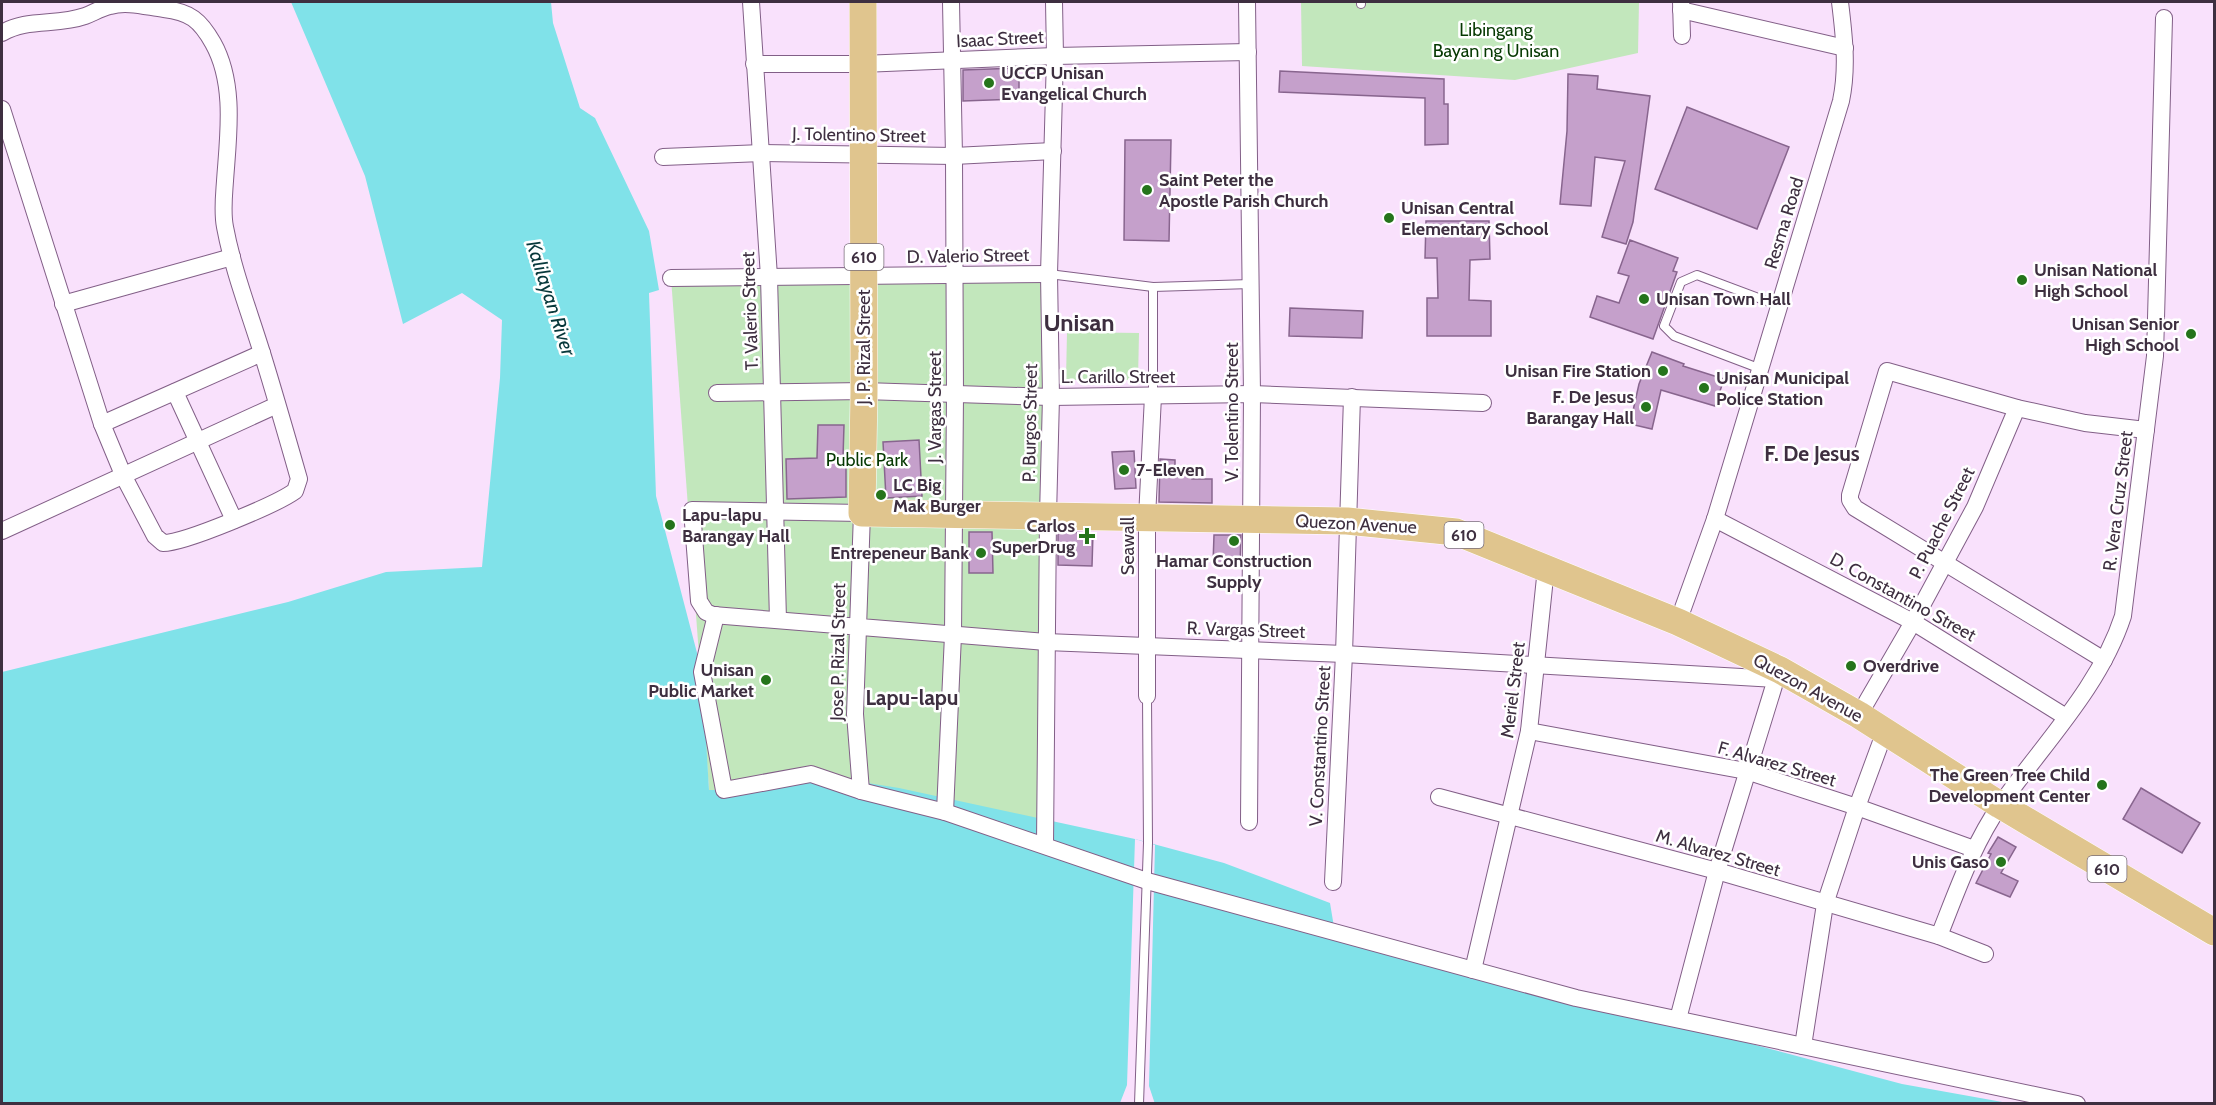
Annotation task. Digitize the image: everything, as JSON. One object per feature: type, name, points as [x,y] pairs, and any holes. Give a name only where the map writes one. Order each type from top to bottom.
[{"type":"main road","name":"J. P. Rizal Street","points":[[862,513],[863,2]]},
{"type":"main road","name":"Quezon Avenue","points":[[862,513],[1347,521],[1456,532],[1678,622],[1859,715],[2000,805]]},
{"type":"main road","name":"610","points":[[2000,805],[2214,932]]},
{"type":"street","name":"T. Valerio Street","points":[[751,2],[769,277],[778,621]]},
{"type":"street","name":"J. Vargas Street","points":[[945,812],[953,635],[955,395],[951,2]]},
{"type":"street","name":"P. Burgos Street","points":[[1045,845],[1051,397],[1049,274],[1055,56],[1054,2]]},
{"type":"street","name":"V. Tolentino Street","points":[[1247,2],[1252,394],[1249,822]]},
{"type":"street","name":"Resma Road","points":[[1678,622],[1715,519],[1841,101],[1845,85],[1845,48],[1840,2]]},
{"type":"street","points":[[2,33],[22,24],[74,20],[111,3],[182,11],[195,18],[208,34],[219,54],[225,75],[228,115],[224,220],[232,257],[299,479],[298,485],[290,494],[234,520],[180,540],[164,543],[155,536],[124,477],[102,424],[2,108]]},
{"type":"street","points":[[1682,36],[1681,6],[1845,48]]},
{"type":"street","name":"R. Vera Cruz Street","points":[[1939,936],[1974,849],[2000,805],[2066,717],[2104,660],[2116,637],[2123,616],[2157,329],[2164,18]]},
{"type":"street","name":"Isaac Street","points":[[754,64],[862,64],[1055,56],[1248,52]]},
{"type":"street","name":"J. Tolentino Street","points":[[663,156],[762,153],[954,156],[1053,151]]},
{"type":"street","points":[[63,304],[232,257]]},
{"type":"street","name":"D. Valerio Street","points":[[671,278],[1049,274]]},
{"type":"street","points":[[102,424],[262,353]]},
{"type":"street","points":[[2104,660],[1855,508],[1850,500],[1887,371],[2017,408],[2085,423],[2146,429]]},
{"type":"street","name":"L. Carillo Street","points":[[717,393],[864,391],[1051,397],[1252,394],[1483,403]]},
{"type":"street","points":[[175,392],[234,520]]},
{"type":"street","name":"Seawall","points":[[1147,696],[1147,518],[1153,396]]},
{"type":"street","name":"V. Constantino Street","points":[[1333,882],[1344,654],[1352,397]]},
{"type":"street","points":[[2,531],[277,405]]},
{"type":"street","name":"P. Puache Street","points":[[1859,715],[1913,622],[1980,496],[2017,408]]},
{"type":"street","points":[[862,513],[692,510],[699,601],[711,614],[702,672],[724,790],[811,774],[861,791],[945,812],[1147,881],[1576,998],[2077,1104]]},
{"type":"street","name":"Jose P. Rizal Street","points":[[861,791],[855,714],[862,513]]},
{"type":"street","name":"D. Constantino Street","points":[[1715,519],[1913,622],[2066,717]]},
{"type":"street","name":"Meriel Street","points":[[1473,970],[1529,731],[1546,568]]},
{"type":"street","name":"R. Vargas Street","points":[[711,614],[1046,642],[1249,649],[1537,665],[1778,675]]},
{"type":"street","points":[[1678,1019],[1746,771],[1778,675]]},
{"type":"street","name":"F. Alvarez Street","points":[[1529,731],[1746,771],[1857,807],[1974,849]]},
{"type":"street","points":[[1803,1046],[1826,904],[1857,807],[1885,731]]},
{"type":"street","name":"M. Alvarez Street","points":[[1439,797],[1717,871],[1939,936],[1985,954]]},
{"type":"lane","points":[[1049,274],[1153,286],[1251,284]]},
{"type":"lane","points":[[1761,369],[1674,336],[1664,326],[1681,282],[1697,275],[1780,306]]},
{"type":"lane","points":[[1153,286],[1153,396]]},
{"type":"lane","points":[[1139,1104],[1147,881],[1147,696]]},
{"type":"green space","name":"Libingang Bayan ng Unisan","points":[[1301,2],[1639,2],[1638,53],[1515,80],[1302,66]]},
{"type":"green space","name":"Public Park","points":[[1049,274],[1045,845],[709,790],[671,278]]},
{"type":"green space","points":[[1067,332],[1139,333],[1138,380],[1066,380]]},
{"type":"water","name":"Kalilayan River","points":[[291,2],[551,2],[553,23],[580,108],[595,118],[649,231],[659,290],[649,293],[656,496],[702,672],[709,790],[725,790],[811,774],[899,788],[1135,839],[1224,863],[1330,903],[1335,933],[1902,1084],[2008,1103],[2,1103],[2,672],[288,602],[386,572],[482,567],[500,378],[502,320],[462,293],[403,324],[365,176]]},
{"type":"pier","points":[[1135,839],[1155,845],[1149,1086],[1155,1104],[1120,1103],[1127,1085]]},
{"type":"building","name":"UCCP Unisan Evangelical Church","points":[[1019,68],[1019,99],[963,101],[963,70]]},
{"type":"building","points":[[1280,71],[1444,79],[1444,104],[1448,104],[1448,144],[1425,145],[1425,98],[1279,92]]},
{"type":"building","points":[[1568,74],[1598,76],[1597,89],[1650,96],[1633,222],[1626,244],[1602,237],[1625,161],[1595,157],[1591,206],[1560,204],[1567,131]]},
{"type":"building","points":[[1687,107],[1789,147],[1757,229],[1655,189]]},
{"type":"building","name":"Saint Peter the Apostle Parish Church","points":[[1125,140],[1171,140],[1169,241],[1124,240]]},
{"type":"building","points":[[1426,221],[1489,221],[1490,259],[1470,260],[1469,300],[1491,301],[1491,336],[1427,336],[1427,298],[1438,298],[1437,258],[1425,258]]},
{"type":"building","name":"Unisan Town Hall","points":[[1630,240],[1678,258],[1673,271],[1677,272],[1653,339],[1590,317],[1597,296],[1619,303],[1629,276],[1618,273]]},
{"type":"building","points":[[1290,308],[1363,311],[1362,338],[1289,336]]},
{"type":"building","points":[[1652,352],[1684,364],[1683,366],[1724,379],[1715,406],[1661,390],[1652,429],[1630,424],[1639,384]]},
{"type":"building","points":[[818,425],[844,425],[843,458],[846,458],[846,497],[787,499],[786,459],[817,458]]},
{"type":"building","points":[[919,440],[922,496],[886,498],[883,442]]},
{"type":"building","name":"7-Eleven","points":[[1134,451],[1136,488],[1115,489],[1112,452]]},
{"type":"building","points":[[1160,459],[1175,460],[1175,472],[1192,473],[1192,479],[1212,479],[1212,503],[1159,502]]},
{"type":"building","name":"Entrepeneur Bank","points":[[969,532],[992,532],[993,573],[969,573]]},
{"type":"building","points":[[1058,532],[1093,533],[1092,566],[1058,565]]},
{"type":"building","points":[[1214,535],[1241,535],[1240,565],[1213,564]]},
{"type":"building","points":[[2141,788],[2200,823],[2182,853],[2123,819]]},
{"type":"building","points":[[1998,837],[2016,847],[2001,873],[2018,881],[2010,897],[1976,883],[1991,854],[1988,853]]},
{"type":"place","name":"UCCP Unisan Evangelical Church","points":[[989,83]]},
{"type":"place","name":"Saint Peter the Apostle Parish Church","points":[[1147,190]]},
{"type":"place","name":"Unisan Central Elementary School","points":[[1389,218]]},
{"type":"place","name":"Unisan National High School","points":[[2022,280]]},
{"type":"place","name":"Unisan Town Hall","points":[[1644,299]]},
{"type":"place","name":"Unisan Senior High School","points":[[2191,334]]},
{"type":"place","name":"Unisan Fire Station","points":[[1663,371]]},
{"type":"place","name":"Unisan Municipal Police Station","points":[[1704,388]]},
{"type":"place","name":"F. De Jesus Barangay Hall","points":[[1646,407]]},
{"type":"place","name":"7-Eleven","points":[[1124,470]]},
{"type":"place","name":"LC Big Mak Burger","points":[[881,495]]},
{"type":"place","name":"Lapu-lapu Barangay Hall","points":[[670,525]]},
{"type":"place","name":"Carlos SuperDrug","points":[[1087,536]]},
{"type":"place","name":"Hamar Construction Supply","points":[[1234,541]]},
{"type":"place","name":"Entrepeneur Bank","points":[[981,553]]},
{"type":"place","name":"Overdrive","points":[[1851,666]]},
{"type":"place","name":"Unisan Public Market","points":[[766,680]]},
{"type":"place","name":"The Green Tree Child Development Center","points":[[2102,785]]},
{"type":"place","name":"Unis Gaso","points":[[2001,862]]},
{"type":"district","name":"Unisan","points":[[1079,323]]},
{"type":"district","name":"F. De Jesus","points":[[1812,454]]},
{"type":"district","name":"Lapu-lapu","points":[[912,698]]}]
